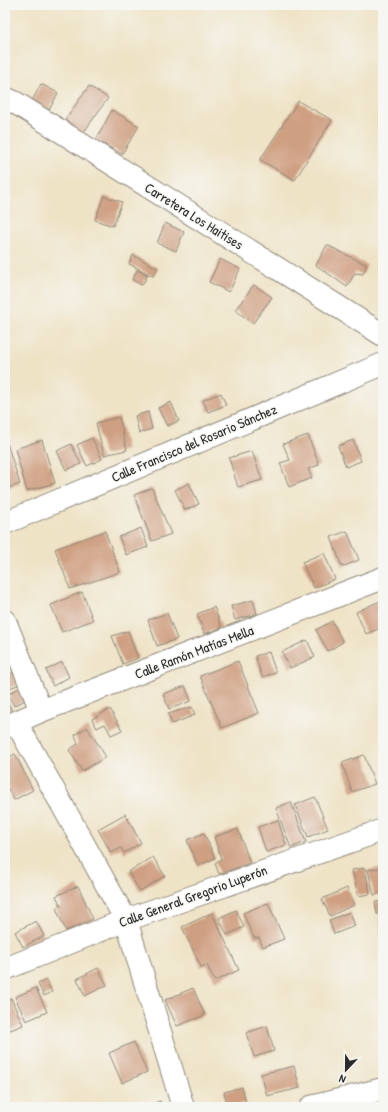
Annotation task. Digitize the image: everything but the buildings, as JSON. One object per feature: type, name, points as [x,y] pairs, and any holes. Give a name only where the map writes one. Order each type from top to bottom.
[{"type":"street","name":"Carretera Los Haitises","points":[[9,103],[383,335]]},
{"type":"street","name":"Calle Francisco del Rosario Sánchez","points":[[5,522],[383,364]]},
{"type":"street","name":"Calle Ramón Matías Mella","points":[[10,724],[383,578]]},
{"type":"street","points":[[5,620],[41,711]]},
{"type":"street","points":[[10,724],[126,920],[183,1107]]},
{"type":"street","name":"Calle General Gregorio Luperón","points":[[5,968],[126,920],[383,830]]},
{"type":"street","points":[[311,1107],[383,1089]]}]
